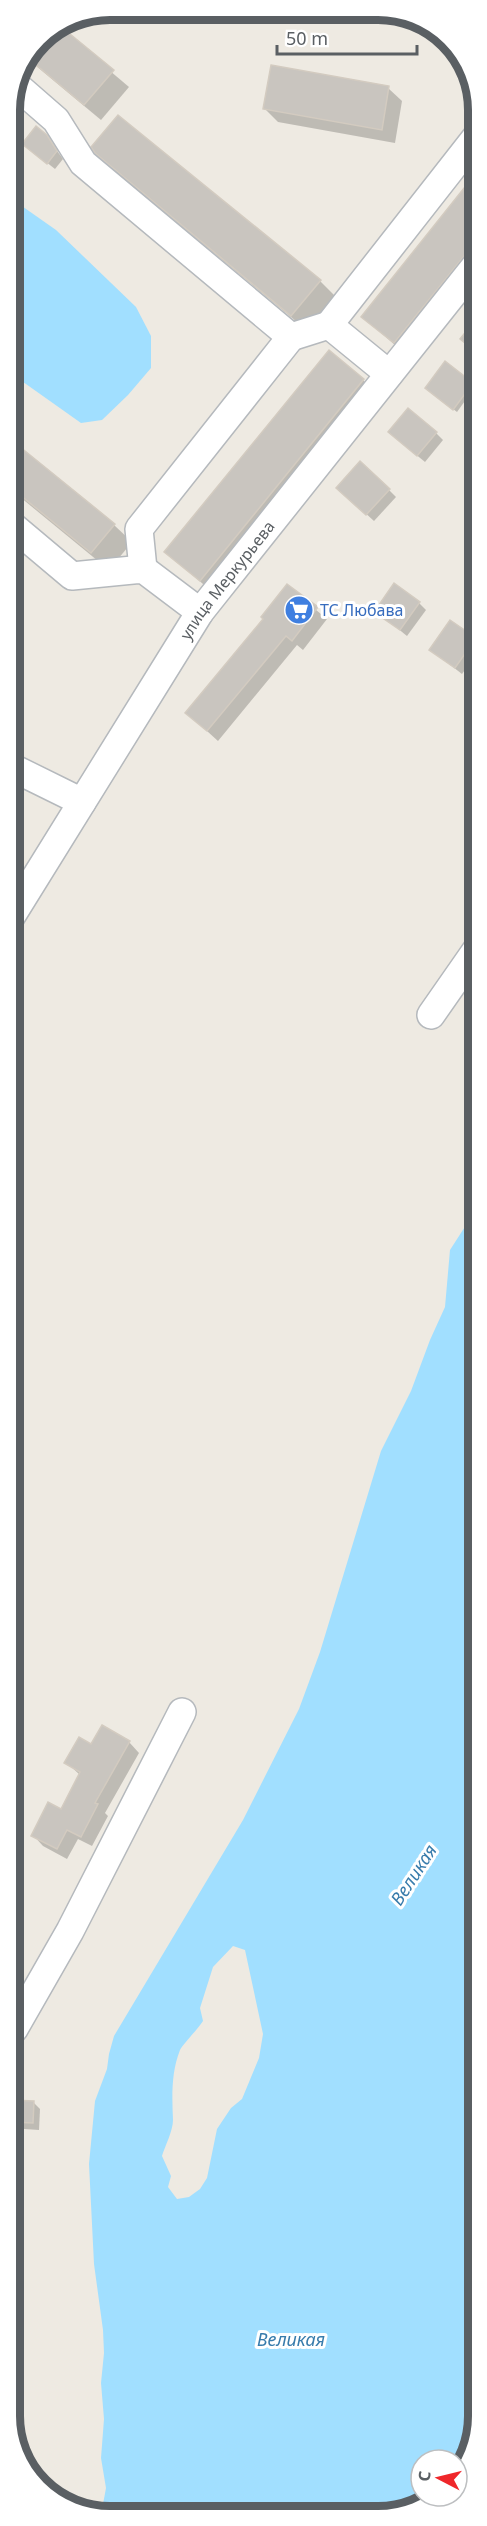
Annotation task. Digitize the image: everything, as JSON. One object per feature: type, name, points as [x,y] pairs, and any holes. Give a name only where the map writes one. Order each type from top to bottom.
[{"type":"street","points":[[22,91],[56,120],[83,164],[291,337]]},
{"type":"street","points":[[143,569],[139,529],[291,337],[329,325],[468,147]]},
{"type":"street","name":"улица Меркурьева","points":[[20,902],[200,612],[468,275]]},
{"type":"street","points":[[329,325],[389,374]]},
{"type":"street","points":[[20,532],[72,576],[143,569],[200,612]]},
{"type":"street","points":[[20,771],[82,802]]},
{"type":"street","points":[[431,1015],[468,962]]},
{"type":"street","points":[[20,2018],[70,1931],[182,1712]]},
{"type":"water","points":[[20,205],[56,230],[136,307],[151,336],[151,368],[102,420],[81,423],[20,380]]},
{"type":"water","name":"Великая","points":[[468,1222],[468,2417],[463,2446],[462,2448],[409,2448],[409,2500],[390,2506],[103,2506],[106,2488],[101,2458],[104,2419],[101,2383],[104,2353],[94,2264],[89,2164],[95,2101],[107,2069],[114,2036],[243,1820],[299,1709],[320,1652],[381,1451],[411,1391],[445,1307],[450,1250]],"holes":[[[233,1946],[245,1950],[263,2034],[259,2058],[242,2099],[231,2108],[217,2129],[207,2178],[200,2189],[189,2197],[177,2199],[168,2187],[171,2176],[162,2156],[173,2124],[175,2067],[180,2050],[203,2021],[200,2008],[213,1967]]]},
{"type":"building","points":[[66,31],[114,70],[84,105],[33,62],[50,42]]},
{"type":"building","points":[[271,65],[389,86],[382,130],[263,109]]},
{"type":"building","points":[[118,115],[321,280],[291,316],[95,153],[91,147]]},
{"type":"building","points":[[36,126],[47,135],[57,151],[47,164],[22,144]]},
{"type":"building","points":[[468,183],[468,251],[394,343],[361,317]]},
{"type":"building","points":[[468,329],[468,346],[460,339]]},
{"type":"building","points":[[329,350],[364,379],[200,581],[164,552]]},
{"type":"building","points":[[445,361],[468,379],[468,390],[453,410],[425,388]]},
{"type":"building","points":[[408,408],[437,432],[417,456],[388,432]]},
{"type":"building","points":[[20,447],[115,524],[91,553],[20,495]]},
{"type":"building","points":[[360,461],[390,489],[366,515],[336,488]]},
{"type":"building","points":[[394,583],[420,602],[400,630],[374,612]]},
{"type":"building","points":[[287,584],[318,607],[292,641],[286,636],[207,731],[185,713],[263,619],[261,617]]},
{"type":"building","points":[[450,620],[468,632],[468,649],[455,668],[429,650]]},
{"type":"building","points":[[102,1725],[130,1741],[95,1803],[98,1804],[81,1837],[67,1830],[57,1849],[31,1836],[48,1802],[61,1809],[80,1772],[64,1763],[79,1737],[91,1744]]},
{"type":"building","points":[[20,2100],[34,2101],[33,2123],[20,2122]]},
{"type":"place","name":"ТС Любава","points":[[299,610]]}]
